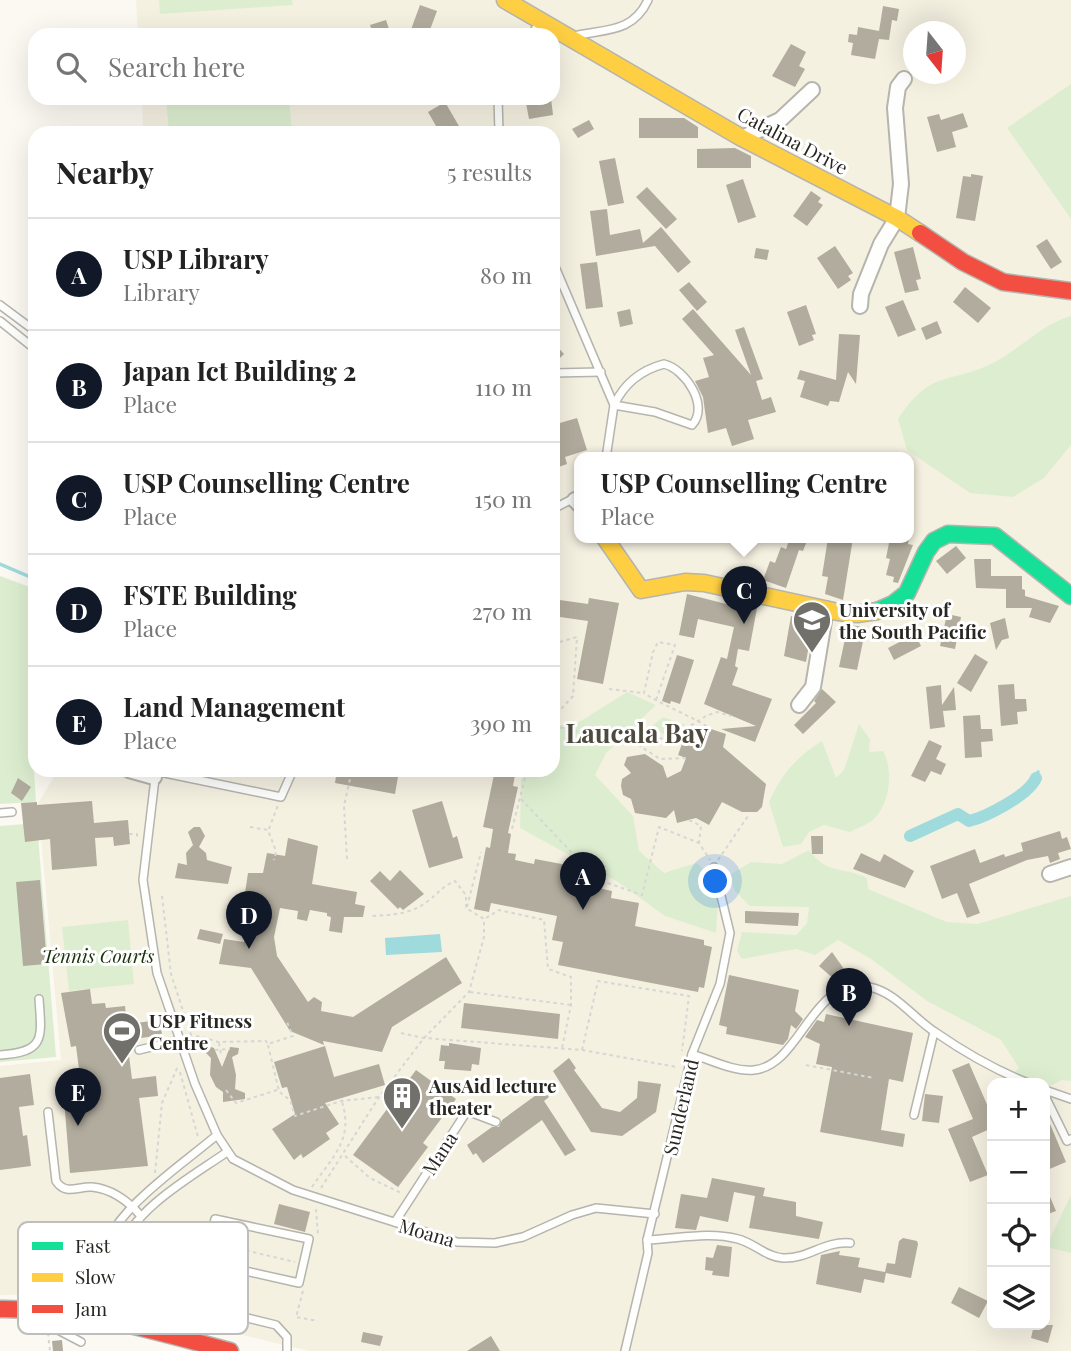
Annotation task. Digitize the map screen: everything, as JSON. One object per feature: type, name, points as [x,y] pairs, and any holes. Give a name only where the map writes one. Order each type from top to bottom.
[{"type":"street","name":"Catalina Drive","points":[[505,0],[536,28]]},
{"type":"street","name":"Catalina Drive","points":[[560,34],[570,37],[742,138],[897,218],[955,258],[1003,282],[1071,290]]},
{"type":"street","points":[[860,306],[861,294],[881,244],[897,218],[901,184],[895,108],[898,87],[903,80]]},
{"type":"street","points":[[742,138],[780,120],[812,90]]},
{"type":"street","points":[[608,543],[641,590],[685,582],[705,583],[826,609],[869,614],[890,608],[906,597],[915,584],[927,548],[936,537],[951,533],[993,535],[1071,596]]},
{"type":"street","points":[[799,705],[813,687],[822,649],[826,609]]},
{"type":"street","points":[[1050,874],[1071,867]]},
{"type":"street","points":[[0,1308],[18,1309]]},
{"type":"street","points":[[161,1334],[230,1351]]},
{"type":"lane","points":[[570,37],[625,26],[641,15],[648,0]]},
{"type":"lane","points":[[498,105],[499,126]]},
{"type":"lane","points":[[560,278],[614,405]]},
{"type":"lane","points":[[0,305],[28,326]]},
{"type":"lane","points":[[0,321],[28,343]]},
{"type":"lane","points":[[607,452],[614,405],[621,388],[642,372],[664,364],[673,366],[688,379],[698,407],[696,421],[686,425],[655,412],[614,405]]},
{"type":"lane","points":[[560,373],[601,372]]},
{"type":"lane","name":"Moana","points":[[154,777],[145,844],[144,895],[157,973],[217,1135],[233,1159],[310,1195],[457,1242],[495,1243],[523,1237],[572,1215],[596,1208],[655,1214]]},
{"type":"lane","points":[[176,777],[281,797],[290,777]]},
{"type":"lane","points":[[0,813],[12,812]]},
{"type":"lane","name":"Sunderland","points":[[625,1351],[648,1253],[647,1240],[692,1054],[720,984],[730,933],[714,867]]},
{"type":"lane","points":[[692,1054],[737,1069],[755,1070],[766,1066],[790,1048],[812,1014],[830,999],[853,987],[867,986],[884,991],[934,1032],[995,1070],[1015,1078]]},
{"type":"lane","points":[[0,1055],[31,1049],[38,1042],[41,1031],[39,999]]},
{"type":"lane","points":[[914,1115],[934,1032]]},
{"type":"lane","points":[[139,1050],[180,1040]]},
{"type":"lane","points":[[1050,1092],[1071,1099]]},
{"type":"lane","points":[[1050,1106],[1067,1141],[1071,1139]]},
{"type":"lane","name":"Mana","points":[[395,1222],[467,1111],[496,1122]]},
{"type":"lane","points":[[48,1112],[59,1186],[71,1190],[92,1187],[103,1190],[132,1206],[141,1216]]},
{"type":"lane","points":[[119,1222],[132,1206],[217,1135]]},
{"type":"lane","points":[[136,1222],[227,1152]]},
{"type":"lane","points":[[214,1222],[215,1219],[229,1222]]},
{"type":"lane","points":[[248,1226],[309,1239],[299,1283],[248,1272]]},
{"type":"lane","points":[[647,1240],[686,1235],[740,1239],[778,1258],[795,1258],[828,1243],[850,1243]]},
{"type":"lane","points":[[248,1318],[276,1325],[287,1337],[286,1351]]},
{"type":"lane","points":[[66,1334],[81,1342]]},
{"type":"path","points":[[560,643],[577,637],[573,696],[560,710]]},
{"type":"path","points":[[644,693],[653,652],[658,642],[675,645],[656,700]]},
{"type":"path","points":[[609,689],[644,693],[708,727]]},
{"type":"path","points":[[640,746],[718,712],[731,716]]},
{"type":"path","points":[[560,728],[640,746],[660,759],[686,758]]},
{"type":"path","points":[[347,859],[344,806],[350,777]]},
{"type":"path","points":[[512,829],[526,777]]},
{"type":"path","points":[[274,860],[276,851],[268,830],[281,797]]},
{"type":"path","points":[[521,799],[574,855],[572,859],[596,871],[603,881],[642,895],[659,827],[699,843],[714,867]]},
{"type":"path","points":[[689,820],[701,827],[699,843]]},
{"type":"path","points":[[250,827],[268,830]]},
{"type":"path","points":[[467,908],[481,852]]},
{"type":"path","points":[[372,916],[413,910],[432,899],[437,889],[455,881],[466,895],[467,908]]},
{"type":"path","points":[[162,896],[171,974],[192,1038]]},
{"type":"path","points":[[467,908],[484,919]]},
{"type":"path","points":[[484,919],[499,910],[544,920],[548,969],[571,977],[571,1005],[562,1049]]},
{"type":"path","points":[[310,1195],[320,1190],[379,1097],[424,1038],[469,992],[484,937],[484,919]]},
{"type":"path","points":[[582,1050],[598,981],[689,996],[682,1055]]},
{"type":"path","points":[[469,992],[571,1005]]},
{"type":"path","points":[[401,1033],[424,1038],[582,1050],[681,1067]]},
{"type":"path","points":[[218,1042],[223,1049]]},
{"type":"path","points":[[268,1044],[279,1092]]},
{"type":"path","points":[[221,1054],[223,1049]]},
{"type":"path","points":[[215,1050],[230,1049]]},
{"type":"path","points":[[155,1181],[162,1103],[178,1065]]},
{"type":"path","points":[[806,1065],[874,1078]]},
{"type":"path","points":[[226,1090],[236,1103],[279,1092],[290,1100],[295,1116],[341,1101],[379,1097]]},
{"type":"path","points":[[310,1195],[344,1137],[348,1122],[341,1101]]},
{"type":"path","points":[[344,1155],[370,1178],[409,1198]]},
{"type":"path","points":[[248,1251],[303,1264]]},
{"type":"shaded area","name":"University of the South Pacific","points":[[136,0],[1071,0],[1071,1351],[309,1351],[238,1334],[248,1334],[248,1222],[18,1222],[18,1295],[0,1295],[0,1066],[61,1060],[38,803],[54,777],[560,777],[560,126],[143,126],[142,105],[560,105],[560,28],[138,28]]},
{"type":"green space","points":[[159,0],[292,0],[293,5],[160,14]]},
{"type":"green space","points":[[1071,84],[1071,219],[1007,128]]},
{"type":"green space","points":[[167,105],[290,105],[291,126],[168,126]]},
{"type":"green space","points":[[1071,316],[1071,445],[1044,478],[1013,497],[970,493],[914,455],[914,452],[907,450],[898,419],[921,392],[941,380],[993,363],[1060,320]]},
{"type":"green space","points":[[0,576],[28,586],[28,777],[34,777],[36,802],[0,804]]},
{"type":"green space","points":[[627,692],[656,705],[606,753],[595,775],[633,816],[639,851],[664,873],[696,863],[710,877],[717,894],[716,933],[665,916],[618,882],[520,828],[521,780],[523,777],[560,777],[560,725],[576,724]]},
{"type":"green space","points":[[663,717],[686,725],[663,734],[652,726]]},
{"type":"green space","points":[[859,724],[870,739],[869,752],[883,751],[886,759],[889,786],[884,804],[872,821],[850,832],[824,825],[809,832],[801,844],[783,847],[769,802],[779,783],[797,760],[822,741],[836,778],[844,770]]},
{"type":"green space","points":[[37,823],[56,1057],[0,1062],[0,826]]},
{"type":"green space","points":[[809,850],[829,867],[867,878],[868,889],[947,922],[978,924],[1071,896],[1071,1081],[1062,1080],[1050,1086],[1050,1078],[1008,1078],[1019,1068],[1001,1040],[927,1001],[871,959],[838,940],[815,955],[796,949],[742,959],[737,951],[742,932],[796,935],[807,923],[809,907],[750,906],[735,891],[728,876],[751,862],[782,864]]},
{"type":"green space","name":"Tennis Courts","points":[[128,920],[134,984],[69,991],[62,927]]},
{"type":"green space","points":[[1071,1195],[1071,1253],[1050,1248],[1050,1239]]},
{"type":"water","points":[[440,934],[442,952],[386,955],[385,938]]},
{"type":"building","points":[[420,5],[437,11],[431,28],[412,28]]},
{"type":"building","points":[[883,6],[899,9],[897,21],[892,20],[889,40],[879,39],[875,59],[851,55],[853,43],[848,42],[849,34],[857,35],[858,27],[879,31]]},
{"type":"building","points":[[386,20],[389,28],[371,28],[370,25]]},
{"type":"building","points":[[791,44],[806,52],[799,66],[805,69],[795,87],[772,76]]},
{"type":"building","points":[[440,105],[447,105],[459,126],[436,126],[428,112]]},
{"type":"building","points":[[526,105],[552,105],[553,115],[529,119]]},
{"type":"building","points":[[963,113],[968,127],[952,132],[956,147],[937,152],[927,117],[939,114],[941,120]]},
{"type":"building","points":[[639,118],[684,118],[698,127],[698,138],[639,138]]},
{"type":"building","points":[[589,120],[594,129],[578,138],[572,129]]},
{"type":"building","points":[[735,148],[751,156],[751,168],[697,168],[697,149]]},
{"type":"building","points":[[615,158],[624,203],[608,206],[599,161]]},
{"type":"building","points":[[971,174],[983,176],[975,221],[956,218],[963,176],[971,177]]},
{"type":"building","points":[[743,179],[756,217],[738,223],[726,185]]},
{"type":"building","points":[[647,187],[677,219],[666,229],[636,197]]},
{"type":"building","points":[[811,191],[821,198],[818,202],[823,205],[807,226],[793,216]]},
{"type":"building","points":[[607,209],[610,235],[640,229],[643,243],[661,227],[691,262],[678,273],[655,246],[596,256],[590,211]]},
{"type":"building","points":[[1047,239],[1062,262],[1051,269],[1036,246]]},
{"type":"building","points":[[835,246],[853,273],[848,276],[851,280],[838,289],[817,258]]},
{"type":"building","points":[[913,247],[921,279],[916,280],[919,290],[905,293],[894,252]]},
{"type":"building","points":[[756,248],[769,250],[767,260],[754,258]]},
{"type":"building","points":[[597,262],[603,307],[586,309],[580,264]]},
{"type":"building","points":[[689,282],[707,302],[697,311],[679,290]]},
{"type":"building","points":[[965,287],[991,308],[978,323],[953,302]]},
{"type":"building","points":[[903,300],[916,330],[898,337],[885,307]]},
{"type":"building","points":[[806,305],[816,334],[812,335],[814,340],[799,346],[787,312]]},
{"type":"building","points":[[630,309],[633,324],[620,327],[617,312]]},
{"type":"building","points":[[693,309],[751,375],[735,330],[744,327],[763,379],[756,381],[762,400],[771,397],[776,412],[748,420],[754,439],[732,446],[726,428],[708,433],[703,397],[695,381],[709,377],[703,358],[714,355],[682,319]]},
{"type":"building","points":[[937,321],[942,333],[926,340],[921,328]]},
{"type":"building","points":[[839,334],[860,335],[856,384],[848,372],[839,402],[830,401],[828,406],[800,397],[805,381],[797,379],[800,370],[836,380]]},
{"type":"building","points":[[577,418],[587,450],[565,457],[567,464],[560,466],[560,423]]},
{"type":"building","points":[[788,543],[806,543],[803,551],[799,550],[786,588],[763,580],[770,561],[775,563],[781,547],[786,549]]},
{"type":"building","points":[[827,543],[852,543],[843,600],[825,594],[828,577],[822,576]]},
{"type":"building","points":[[889,543],[913,545],[898,583],[893,582],[894,577],[886,575],[890,559],[886,558]]},
{"type":"building","points":[[956,546],[966,558],[947,574],[936,561]]},
{"type":"building","points":[[974,559],[991,559],[991,576],[1022,576],[1025,596],[1059,606],[1050,623],[1029,617],[1032,608],[1006,608],[1006,589],[976,588]]},
{"type":"building","points":[[687,594],[738,607],[738,603],[757,608],[749,651],[738,649],[735,666],[738,668],[732,685],[772,699],[755,742],[721,729],[756,726],[704,704],[721,657],[727,659],[734,627],[698,619],[694,638],[679,635]]},
{"type":"building","points":[[589,598],[619,603],[603,684],[577,679],[588,621],[560,617],[560,600],[588,604]]},
{"type":"building","points":[[947,614],[961,617],[955,649],[940,646]]},
{"type":"building","points":[[791,616],[813,622],[806,662],[784,656]]},
{"type":"building","points":[[1005,618],[1009,638],[1002,640],[996,650],[990,623]]},
{"type":"building","points":[[848,625],[866,627],[857,670],[839,667]]},
{"type":"building","points":[[915,634],[921,646],[894,660],[888,648]]},
{"type":"building","points":[[975,654],[988,662],[971,692],[957,683]]},
{"type":"building","points":[[677,655],[694,660],[680,704],[671,701],[670,704],[662,701]]},
{"type":"building","points":[[1014,684],[1015,699],[1026,699],[1027,711],[1017,712],[1018,724],[1001,726],[998,685]]},
{"type":"building","points":[[941,685],[942,705],[954,687],[956,710],[943,711],[945,727],[930,729],[926,687]]},
{"type":"building","points":[[822,689],[836,702],[803,734],[794,725],[816,703],[814,701]]},
{"type":"building","points":[[980,715],[981,729],[992,729],[993,741],[981,742],[982,757],[965,758],[963,716]]},
{"type":"building","points":[[711,729],[726,734],[723,747],[766,784],[762,807],[757,812],[742,812],[722,802],[709,825],[696,818],[677,823],[674,810],[666,818],[635,813],[631,799],[623,795],[621,786],[622,779],[631,773],[624,765],[627,757],[645,754],[663,766],[667,778],[681,771],[686,758],[678,755],[684,738]]},
{"type":"building","points":[[929,740],[942,746],[936,759],[946,764],[941,775],[931,771],[925,782],[911,776]]},
{"type":"building","points":[[336,777],[398,777],[395,794],[335,783]]},
{"type":"building","points":[[494,777],[515,777],[513,786],[518,787],[508,833],[511,834],[508,853],[516,854],[515,860],[534,864],[535,859],[567,865],[566,872],[591,877],[589,886],[612,891],[611,898],[639,903],[635,926],[704,940],[704,945],[712,947],[704,988],[699,987],[698,992],[558,965],[563,942],[552,940],[557,916],[491,903],[489,912],[474,909],[486,847],[490,848],[493,829],[483,827]]},
{"type":"building","points":[[18,778],[31,787],[22,801],[11,793]]},
{"type":"building","points":[[92,801],[94,823],[128,820],[130,844],[114,846],[113,837],[95,838],[97,866],[52,870],[50,839],[25,842],[21,803],[37,802],[37,805]]},
{"type":"building","points":[[442,801],[453,838],[457,836],[463,858],[429,868],[412,810]]},
{"type":"building","points":[[194,827],[200,827],[205,836],[199,847],[206,853],[207,860],[232,867],[228,884],[175,878],[178,863],[187,865],[186,853],[193,845],[188,832]]},
{"type":"building","points":[[1060,831],[1062,839],[1067,837],[1071,849],[1058,853],[1060,859],[1050,863],[1048,856],[1027,860],[969,884],[980,913],[967,918],[957,893],[942,899],[930,866],[975,849],[980,863],[1004,854],[1005,857],[1023,851],[1021,843]]},
{"type":"building","points":[[811,836],[823,836],[823,854],[812,854]]},
{"type":"building","points":[[288,838],[318,846],[312,884],[357,892],[355,904],[365,906],[363,917],[344,917],[342,933],[329,931],[331,917],[327,916],[327,913],[310,910],[307,921],[297,919],[298,911],[280,908],[274,937],[277,956],[308,1002],[314,997],[322,1002],[321,1011],[353,1017],[446,957],[462,983],[392,1027],[382,1052],[323,1041],[324,1045],[290,1031],[251,968],[219,964],[224,939],[244,942],[253,894],[245,893],[248,873],[263,873],[267,853],[285,856]]},
{"type":"building","points":[[861,853],[880,862],[884,854],[914,871],[905,888],[853,869]]},
{"type":"building","points":[[400,870],[424,894],[403,910],[400,907],[398,909],[370,881],[380,871],[390,881]]},
{"type":"building","points":[[40,880],[47,964],[23,966],[16,882]]},
{"type":"building","points":[[745,911],[799,913],[798,926],[745,923]]},
{"type":"building","points":[[200,929],[223,934],[220,944],[197,939]]},
{"type":"building","points":[[832,952],[844,969],[835,980],[819,966]]},
{"type":"building","points":[[729,975],[799,990],[795,1011],[803,1019],[796,1029],[791,1025],[788,1039],[783,1045],[726,1034],[727,1027],[719,1025]]},
{"type":"building","points":[[90,989],[92,1004],[105,1003],[106,1008],[125,1006],[127,1024],[160,1020],[162,1035],[127,1040],[132,1079],[156,1076],[158,1096],[139,1098],[148,1166],[70,1173],[63,1087],[81,1085],[76,1046],[71,1047],[61,993]]},
{"type":"building","points":[[464,1003],[560,1014],[558,1039],[461,1028]]},
{"type":"building","points":[[826,1014],[913,1033],[903,1082],[889,1079],[881,1130],[905,1134],[903,1147],[820,1132],[832,1067],[816,1064],[820,1044],[805,1037],[817,1020],[824,1022]]},
{"type":"building","points":[[449,1043],[481,1048],[479,1065],[472,1064],[471,1071],[444,1069],[445,1061],[439,1061],[441,1045],[449,1046]]},
{"type":"building","points":[[208,1046],[214,1048],[222,1067],[230,1047],[239,1048],[238,1054],[232,1057],[236,1075],[235,1089],[245,1093],[245,1099],[223,1102],[223,1092],[216,1087],[210,1075],[211,1058],[205,1052]]},
{"type":"building","points":[[325,1046],[334,1077],[379,1064],[385,1085],[325,1103],[339,1124],[326,1133],[330,1139],[303,1158],[301,1154],[294,1160],[272,1129],[295,1114],[287,1087],[282,1088],[274,1062]]},
{"type":"building","points":[[569,1058],[576,1068],[574,1070],[602,1108],[620,1112],[637,1098],[638,1081],[661,1084],[656,1112],[622,1136],[591,1132],[553,1071]]},
{"type":"building","points":[[969,1063],[987,1104],[987,1130],[972,1137],[987,1175],[970,1182],[948,1129],[973,1119],[952,1070]]},
{"type":"building","name":"AusAid lecture theater","points":[[416,1070],[456,1099],[423,1143],[428,1147],[398,1187],[353,1155]]},
{"type":"building","points":[[30,1074],[34,1105],[19,1107],[23,1136],[27,1135],[31,1166],[0,1170],[0,1078]]},
{"type":"building","points":[[543,1090],[549,1097],[544,1101],[576,1150],[565,1156],[542,1120],[483,1163],[476,1153],[473,1155],[467,1145],[492,1127],[499,1127],[502,1120]]},
{"type":"building","points":[[925,1094],[943,1096],[939,1123],[922,1121]]},
{"type":"building","points":[[1050,1124],[1066,1162],[1050,1169]]},
{"type":"building","points":[[712,1178],[765,1188],[763,1196],[796,1202],[796,1216],[823,1222],[819,1239],[749,1228],[755,1196],[734,1192],[728,1222],[700,1216],[696,1230],[675,1228],[681,1194],[707,1198]]},
{"type":"building","points":[[1050,1197],[1056,1211],[1050,1213]]},
{"type":"building","points":[[279,1204],[310,1212],[305,1232],[274,1224]]},
{"type":"building","points":[[903,1238],[917,1241],[918,1244],[911,1278],[886,1273],[884,1283],[864,1279],[861,1293],[816,1284],[821,1255],[840,1251],[839,1255],[860,1258],[858,1267],[885,1272],[887,1263],[895,1264],[899,1241]]},
{"type":"building","points":[[717,1245],[732,1247],[729,1277],[712,1275],[713,1271],[705,1270],[706,1257],[713,1258]]},
{"type":"building","points":[[959,1287],[987,1301],[979,1318],[951,1303]]},
{"type":"building","points":[[1050,1325],[1053,1325],[1048,1343],[1031,1338],[1033,1330],[1050,1330]]},
{"type":"building","points":[[363,1332],[383,1336],[380,1346],[361,1342]]},
{"type":"building","points":[[491,1336],[500,1351],[467,1351]]},
{"type":"building","points":[[62,1340],[63,1351],[53,1351],[52,1341]]},
{"type":"waterway","points":[[0,564],[28,576]]},
{"type":"waterway","points":[[1036,778],[1038,772]]},
{"type":"waterway","points":[[910,836],[958,814],[969,821],[986,815],[1016,798],[1032,785],[1036,778]]},
{"type":"traffic: fast","points":[[877,611],[893,604],[907,593],[926,552],[934,541],[948,534],[995,536],[1071,596]]},
{"type":"traffic: slow","points":[[505,0],[553,28]]},
{"type":"traffic: slow","points":[[560,32],[742,138],[897,218],[920,233]]},
{"type":"traffic: slow","points":[[608,543],[641,590],[685,582],[704,583],[838,612],[857,614],[877,611]]},
{"type":"traffic: jam","points":[[920,233],[963,262],[1003,282],[1071,291]]},
{"type":"traffic: jam","points":[[0,1309],[18,1310]]},
{"type":"traffic: jam","points":[[164,1334],[230,1351]]},
{"type":"place","name":"USP Counselling Centre","points":[[744,624]]},
{"type":"place","name":"University of the South Pacific","points":[[812,654]]},
{"type":"place","name":"USP Library","points":[[583,910]]},
{"type":"place","name":"FSTE Building","points":[[249,949]]},
{"type":"place","name":"Japan Ict Building 2","points":[[849,1026]]},
{"type":"place","name":"USP Fitness Centre","points":[[122,1065]]},
{"type":"place","name":"Land Management","points":[[78,1126]]},
{"type":"place","name":"AusAid lecture theater","points":[[402,1130]]},
{"type":"district","name":"Laucala Bay","points":[[637,732]]}]
